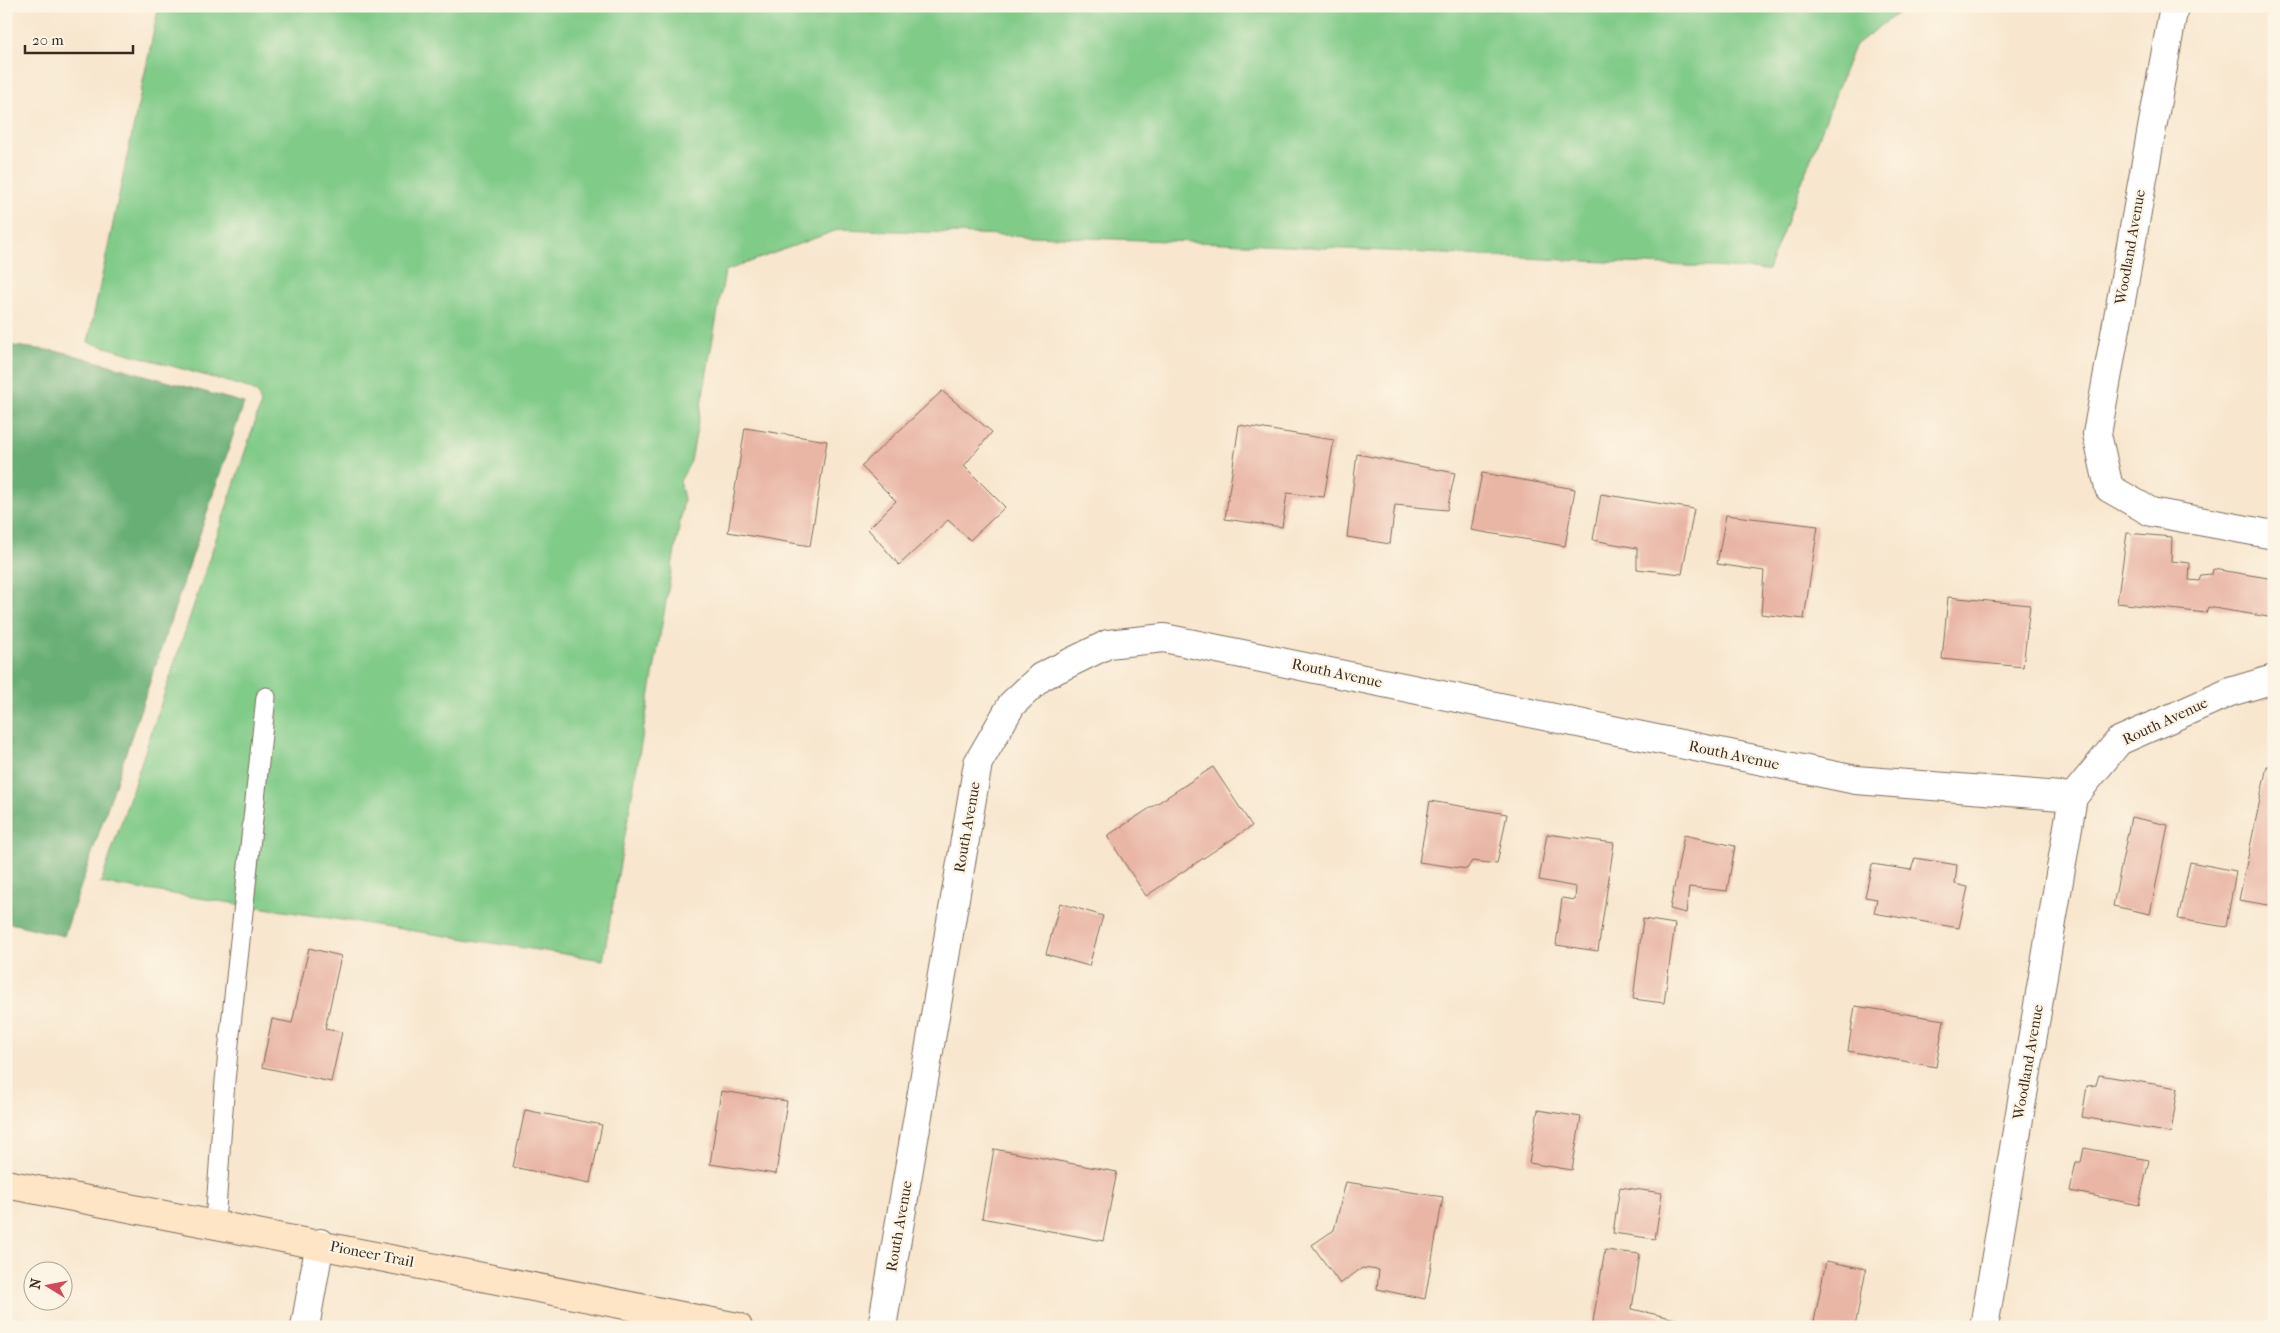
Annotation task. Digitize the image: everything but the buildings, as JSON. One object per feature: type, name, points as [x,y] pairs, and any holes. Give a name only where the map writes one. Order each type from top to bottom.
[{"type":"street","name":"Woodland Avenue","points":[[2174,6],[2097,434],[2109,488],[2151,512],[2274,535]]},
{"type":"street","name":"Routh Avenue","points":[[882,1327],[978,763],[1012,704],[1041,677],[1108,644],[1164,638],[1856,780],[2073,797],[2119,741],[2230,692],[2274,679]]},
{"type":"street","name":"Woodland Avenue","points":[[1984,1327],[2073,797]]},
{"type":"street","name":"Pioneer Trail","points":[[6,1184],[738,1327]]},
{"type":"street","points":[[306,1327],[320,1244]]},
{"type":"lane","points":[[215,1224],[225,1081],[266,697]]},
{"type":"green space","points":[[159,6],[1907,6],[1854,46],[1768,270],[1224,243],[840,229],[725,271],[691,461],[680,481],[684,499],[603,960],[101,883],[261,404],[258,394],[249,388],[88,342]]},
{"type":"green space","points":[[6,345],[63,352],[244,403],[64,936],[6,922]]}]
